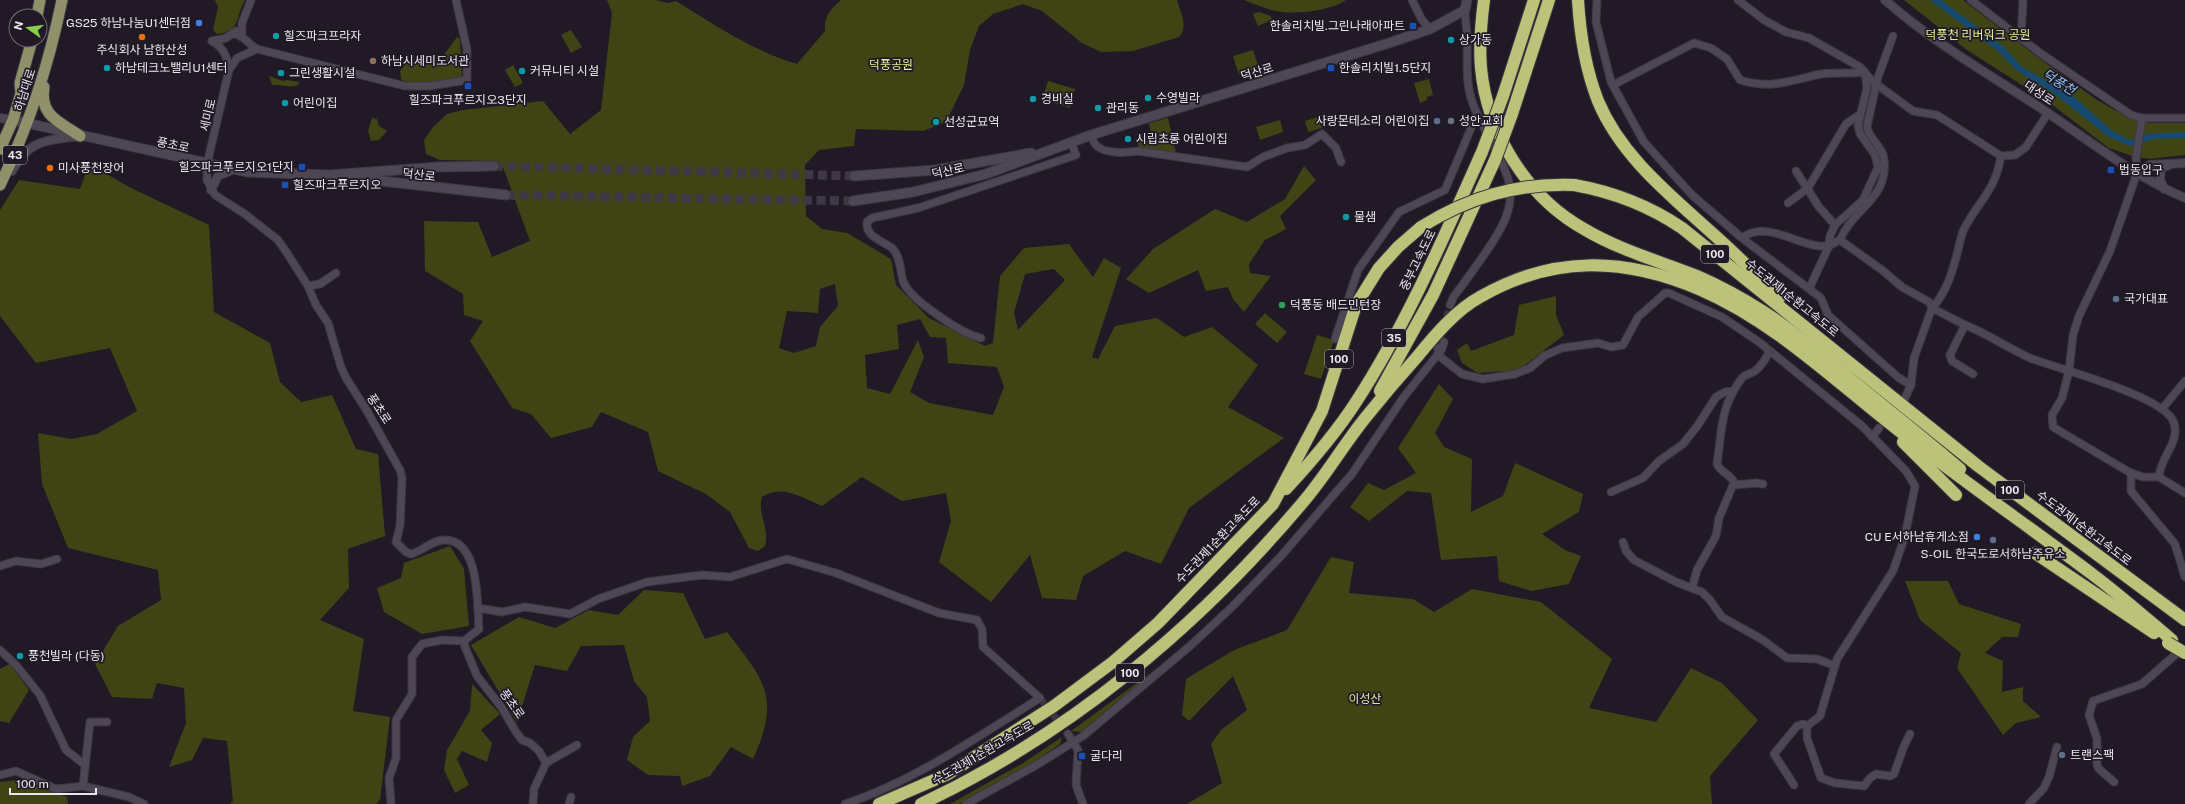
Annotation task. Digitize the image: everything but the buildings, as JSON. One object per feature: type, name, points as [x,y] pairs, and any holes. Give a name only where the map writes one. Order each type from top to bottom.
[{"type":"highway","points":[[1484,0],[1480,43],[1481,69],[1489,109],[1497,130],[1523,175],[1557,211],[1583,229],[1611,243],[1697,277],[1763,311],[1808,343],[2011,513]]},
{"type":"highway","name":"중부고속도로","points":[[1273,504],[1330,438],[1356,403],[1384,357],[1439,250],[1482,152],[1503,96],[1534,0]]},
{"type":"highway","name":"35","points":[[1364,420],[1433,295],[1495,160],[1512,114],[1549,0]]},
{"type":"highway","points":[[1578,0],[1587,67],[1598,102],[1622,144],[1656,184],[1713,234],[1840,354]]},
{"type":"highway","name":"수도권제1순환고속도로","points":[[879,804],[948,774],[1054,706],[1113,662],[1158,623],[1273,504],[1322,411],[1356,305],[1379,268],[1398,247],[1421,227],[1445,212],[1497,192],[1547,184],[1574,185],[1602,190],[1632,199],[1661,214],[1840,354],[1978,466],[2185,620]]},
{"type":"highway","name":"수도권제1순환고속도로","points":[[921,804],[955,788],[1056,727],[1131,672],[1195,617],[1260,550],[1306,499],[1364,420],[1433,338],[1477,298],[1519,278],[1546,269],[1572,265],[1595,265],[1637,269],[1659,275],[1700,290],[1738,309],[1781,336],[1880,423],[2011,513],[2097,577],[2170,641],[2185,650]]},
{"type":"highway","points":[[1880,423],[1956,494]]},
{"type":"highway","points":[[2035,553],[2170,641],[2185,653]]},
{"type":"main road","name":"하남대로","points":[[0,185],[28,124],[50,57],[62,0]]},
{"type":"main road","points":[[1465,10],[1467,0]]},
{"type":"main road","name":"덕산로","points":[[853,201],[913,192],[986,174],[1044,151],[1091,135],[1430,29],[1465,10]]},
{"type":"main road","name":"하남대로","points":[[0,149],[13,120],[21,93],[20,83],[30,48]]},
{"type":"main road","points":[[50,57],[43,94],[45,110],[52,117],[80,136]]},
{"type":"main road","name":"풍초로","points":[[13,120],[207,164]]},
{"type":"main road","name":"덕산로","points":[[854,176],[935,170],[1044,151]]},
{"type":"main road","name":"덕산로","points":[[207,164],[232,170],[262,173],[329,175],[506,196]]},
{"type":"main road","name":"덕산로","points":[[329,175],[438,167],[494,166]]},
{"type":"street","points":[[229,70],[224,52],[229,36],[242,23],[251,0]]},
{"type":"street","points":[[237,58],[224,52],[212,41],[229,36],[244,39],[257,49],[405,86],[430,86],[467,80],[466,49],[456,0]]},
{"type":"street","points":[[1412,0],[1422,20],[1430,29]]},
{"type":"street","points":[[1597,0],[1596,22],[1602,52],[1613,85],[1644,142],[1692,195],[1742,238],[1821,298],[1828,315],[1899,378],[1911,385]]},
{"type":"street","points":[[1738,0],[1764,20],[1786,32],[1809,38],[1832,49],[1860,67],[1876,85],[1913,111],[1937,115],[2001,156],[2015,156],[2026,147],[2048,113]]},
{"type":"street","name":"대성로","points":[[1885,0],[1924,31],[2137,173],[2164,189],[2185,198]]},
{"type":"street","points":[[1971,0],[2021,39],[2131,115],[2142,118],[2185,118]]},
{"type":"street","points":[[2021,39],[2023,0]]},
{"type":"street","points":[[1452,306],[1460,289],[1499,234],[1507,214],[1510,198],[1510,189],[1506,172],[1477,114],[1470,91],[1465,10]]},
{"type":"street","points":[[242,23],[244,54]]},
{"type":"street","points":[[1742,238],[1754,232],[1768,232],[1790,236],[1819,246],[1829,246],[1840,240],[1852,219],[1876,196],[1885,170],[1884,157],[1867,126],[1876,85],[1892,36]]},
{"type":"street","points":[[1613,85],[1694,44],[1711,48],[1727,59],[1740,80],[1765,86],[1802,80],[1822,74],[1864,72]]},
{"type":"street","points":[[229,70],[237,58],[257,49]]},
{"type":"street","name":"세미로","points":[[207,164],[229,70]]},
{"type":"street","points":[[1788,203],[1808,188],[1846,124],[1859,115],[1864,105],[1867,88],[1864,72]]},
{"type":"street","points":[[1335,339],[1358,270],[1399,212],[1446,190],[1477,114]]},
{"type":"street","points":[[1809,289],[1829,246],[1830,236],[1835,225],[1864,200],[1878,167],[1875,155],[1860,134],[1859,115]]},
{"type":"street","points":[[0,118],[13,120]]},
{"type":"street","points":[[2142,118],[2136,158],[2137,173],[2110,251],[2079,316],[2073,335],[2069,371],[2062,398],[2052,415],[2053,427],[2131,473],[2143,476],[2159,477],[2185,493]]},
{"type":"street","points":[[1091,135],[1096,146],[1105,150],[1128,153],[1138,151],[1247,167],[1263,157],[1287,148],[1305,145],[1322,134],[1336,148],[1341,162]]},
{"type":"street","points":[[0,185],[9,176],[21,156],[34,145],[47,140],[80,136]]},
{"type":"street","points":[[981,338],[930,311],[904,282],[902,269],[893,250],[874,238],[867,227],[867,222],[872,218],[926,205],[1076,155],[1071,142]]},
{"type":"street","points":[[1905,398],[1911,385],[1914,358],[1932,308],[1938,301],[1953,270],[1964,230],[1992,188],[1998,173],[2001,156]]},
{"type":"street","points":[[2137,173],[2150,165],[2185,163]]},
{"type":"street","points":[[207,164],[206,175],[210,190]]},
{"type":"street","points":[[2164,189],[2160,179],[2161,168],[2173,164]]},
{"type":"street","points":[[210,190],[218,176],[232,170]]},
{"type":"street","points":[[1796,172],[1808,188],[1819,207],[1835,225]]},
{"type":"street","name":"풍초로","points":[[210,190],[218,197],[246,214],[277,238],[308,286],[316,306],[328,323],[346,378],[367,410],[400,470],[402,478],[400,526],[396,542],[406,552],[412,554],[444,539],[456,542],[469,555],[472,561],[479,629],[464,641],[465,647],[481,682],[502,708],[522,740],[530,743],[539,752],[546,763]]},
{"type":"street","points":[[1840,240],[1882,270],[1902,287],[1929,302],[1932,308],[1965,325],[1985,333],[2028,357],[2145,399],[2162,409],[2174,422],[2176,438],[2166,452],[2159,470],[2159,477]]},
{"type":"street","points":[[308,286],[320,284],[336,273]]},
{"type":"street","points":[[1438,351],[1452,368],[1462,374],[1472,377],[1483,379],[1515,374],[1530,368],[1544,356],[1562,348],[1598,344],[1611,347],[1622,345],[1638,317],[1665,294],[1678,296],[1722,318],[1770,351],[1872,437],[1912,479],[1915,486],[1913,501],[1905,536],[1893,571],[1837,659],[1820,716],[1807,726]]},
{"type":"street","points":[[1965,325],[1950,355],[1952,361],[1973,374]]},
{"type":"street","points":[[966,804],[1030,769],[1074,741],[1097,724],[1190,646],[1232,607],[1268,570],[1352,474],[1403,398],[1444,342]]},
{"type":"street","points":[[1735,484],[1732,476],[1719,469],[1717,464],[1722,416],[1733,391],[1743,376],[1755,371],[1763,364],[1770,351]]},
{"type":"street","points":[[2162,409],[2185,381]]},
{"type":"street","points":[[1611,492],[1643,478],[1649,469],[1683,444],[1698,425],[1716,397],[1725,392],[1733,391]]},
{"type":"street","points":[[1872,437],[1880,423]]},
{"type":"street","points":[[2131,473],[2131,491],[2175,544],[2185,577]]},
{"type":"street","points":[[1735,484],[1763,484]]},
{"type":"street","points":[[1692,588],[1697,570],[1716,536],[1719,518],[1727,497],[1735,484]]},
{"type":"street","points":[[1623,542],[1626,551],[1634,560],[1676,582],[1702,592],[1710,600],[1722,617],[1763,640],[1787,658],[1816,659],[1834,666]]},
{"type":"street","points":[[0,566],[16,561],[41,564],[57,559]]},
{"type":"street","points":[[478,608],[502,612],[524,607],[570,614],[598,599],[647,582],[702,575],[730,577],[787,559],[836,573],[939,613],[977,620],[982,629],[983,647],[1040,698],[918,771],[845,804]]},
{"type":"street","points":[[391,804],[389,778],[396,758],[396,720],[412,694],[412,657],[422,644],[442,640],[464,641]]},
{"type":"street","points":[[2114,782],[2099,769],[2097,765],[2097,739],[2090,721],[2090,708],[2093,701],[2142,684],[2185,647]]},
{"type":"street","points":[[0,650],[16,665],[40,695],[66,750],[85,765]]},
{"type":"street","points":[[83,786],[90,722],[107,722]]},
{"type":"street","points":[[1794,784],[1774,754],[1797,726],[1803,724],[1807,726]]},
{"type":"street","points":[[1807,726],[1807,738],[1821,778],[1850,785],[1864,786],[1870,778],[1876,774],[1890,776],[1894,774],[1910,734]]},
{"type":"street","points":[[1068,734],[1074,741],[1078,750],[1076,785],[1083,804]]},
{"type":"street","points":[[533,804],[534,789],[546,763],[577,745]]},
{"type":"street","points":[[2029,804],[2044,788],[2049,778],[2057,747]]},
{"type":"street","points":[[0,775],[16,771],[56,789],[83,786],[129,797],[144,804]]},
{"type":"green space","points":[[215,0],[245,0],[234,27],[225,33],[217,34],[213,30],[218,7]]},
{"type":"green space","name":"덕풍공원","points":[[607,0],[656,0],[667,3],[676,1],[750,45],[781,59],[797,64],[825,31],[828,14],[841,0],[1177,0],[1184,24],[1182,33],[1179,37],[1133,51],[1101,52],[1082,43],[1042,11],[1023,4],[993,14],[979,26],[970,50],[964,85],[946,122],[923,131],[856,129],[854,146],[819,150],[805,165],[806,216],[822,229],[847,233],[891,259],[896,285],[929,318],[985,346],[993,343],[1000,276],[1024,248],[1069,244],[1093,277],[1104,258],[1121,268],[1092,357],[1098,359],[1115,326],[1157,318],[1184,337],[1212,327],[1258,365],[1228,407],[1284,438],[1189,508],[1161,564],[1125,551],[1083,576],[1076,600],[1042,598],[1030,555],[991,602],[939,562],[951,521],[946,493],[902,501],[862,477],[822,506],[792,493],[769,493],[762,497],[761,510],[766,539],[765,546],[758,551],[749,548],[730,512],[706,494],[658,471],[648,432],[601,412],[592,427],[551,438],[531,414],[512,408],[470,341],[483,321],[464,315],[463,294],[425,271],[424,221],[478,222],[492,257],[530,241],[503,167],[492,161],[440,160],[426,154],[424,140],[433,127],[447,114],[463,110],[543,101],[570,134],[601,110],[612,13]],"holes":[[[1054,269],[1065,280],[1018,330],[1014,313],[1025,274]],[[835,284],[838,306],[820,327],[816,346],[794,353],[779,348],[787,311],[818,313],[820,289]],[[920,319],[930,337],[946,338],[948,363],[997,367],[1004,387],[993,415],[929,403],[910,392],[924,357],[918,340],[890,394],[867,388],[865,355],[899,349],[897,325]]]},
{"type":"green space","points":[[1244,0],[1346,0],[1331,7],[1293,13],[1272,10]]},
{"type":"green space","name":"덕풍천 리버워크 공원","points":[[1904,0],[1963,0],[2036,56],[2097,100],[2127,117],[2148,123],[2185,123],[2185,155],[2149,159],[2132,156],[2109,148],[2047,101],[1967,50]]},
{"type":"green space","points":[[1259,12],[1271,16],[1272,20],[1258,26],[1253,14]]},
{"type":"green space","points":[[571,30],[582,47],[571,53],[561,35]]},
{"type":"green space","points":[[457,37],[460,39],[462,77],[431,84],[414,84],[401,79],[400,71],[407,62],[440,60]]},
{"type":"green space","points":[[1253,50],[1259,68],[1239,75],[1233,56]]},
{"type":"green space","points":[[513,65],[523,83],[515,87],[505,70]]},
{"type":"green space","points":[[269,76],[283,81],[287,80],[299,82],[298,85],[291,87],[272,85]]},
{"type":"green space","points":[[1429,79],[1433,95],[1427,97],[1427,100],[1420,103],[1414,83]]},
{"type":"green space","points":[[1048,81],[1075,89],[1070,108],[1042,99]]},
{"type":"green space","points":[[1318,117],[1322,128],[1308,132],[1305,121]]},
{"type":"green space","points":[[372,118],[377,119],[379,126],[387,131],[379,140],[371,141],[368,131]]},
{"type":"green space","points":[[1168,118],[1176,153],[1139,148],[1137,138],[1151,134],[1149,123]]},
{"type":"green space","points":[[1280,120],[1283,132],[1260,140],[1256,127]]},
{"type":"green space","points":[[89,164],[131,188],[209,225],[214,312],[270,343],[280,382],[301,402],[332,395],[356,449],[378,454],[385,536],[348,549],[349,588],[320,620],[364,639],[353,711],[390,717],[380,800],[376,804],[230,804],[233,801],[227,741],[203,738],[192,760],[169,767],[186,723],[184,688],[157,683],[152,699],[112,697],[95,664],[118,626],[161,600],[158,570],[68,548],[42,484],[38,433],[71,439],[97,434],[137,411],[110,348],[36,363],[0,316],[0,210],[19,180],[80,189]]},
{"type":"green space","points":[[1304,166],[1316,180],[1280,216],[1286,229],[1265,240],[1249,264],[1250,273],[1271,276],[1244,312],[1233,299],[1228,287],[1206,291],[1198,270],[1149,293],[1126,279],[1153,249],[1215,209],[1247,222],[1285,199]]},
{"type":"green space","points":[[1556,296],[1556,315],[1564,335],[1519,370],[1478,373],[1462,363],[1457,350],[1467,343],[1471,351],[1514,335],[1519,305]]},
{"type":"green space","points":[[1265,313],[1287,332],[1277,343],[1255,324]]},
{"type":"green space","points":[[1317,335],[1334,340],[1321,379],[1304,374]]},
{"type":"green space","points":[[1439,384],[1453,399],[1435,433],[1444,447],[1472,459],[1471,512],[1503,496],[1515,463],[1583,494],[1579,512],[1542,534],[1565,550],[1581,556],[1569,584],[1531,591],[1499,581],[1497,556],[1441,560],[1431,493],[1407,491],[1369,521],[1350,507],[1368,483],[1384,490],[1416,473],[1398,448]]},
{"type":"green space","points":[[450,546],[464,569],[469,626],[422,634],[384,612],[377,588],[401,578],[404,563]]},
{"type":"green space","name":"이성산","points":[[1331,557],[1354,562],[1349,593],[1413,599],[1434,612],[1472,589],[1541,602],[1612,659],[1589,708],[1656,722],[1691,668],[1722,683],[1758,720],[1710,776],[1712,804],[1187,804],[1222,783],[1211,744],[1221,730],[1247,710],[1233,676],[1189,721],[1182,715],[1186,679],[1234,650],[1287,630]]},
{"type":"green space","points":[[1905,581],[1948,581],[1959,604],[2021,624],[2018,637],[2002,637],[1985,653],[2003,661],[2002,692],[2023,687],[2023,701],[2041,717],[2016,723],[2003,735],[1957,668],[1961,653],[1920,620]]},
{"type":"green space","points":[[644,590],[683,593],[705,639],[727,632],[751,664],[765,691],[767,705],[766,720],[753,759],[731,747],[710,776],[682,786],[680,776],[648,775],[627,760],[633,737],[650,721],[647,697],[634,681],[624,645],[581,646],[567,671],[535,665],[517,722],[471,645],[519,617],[555,628],[589,610],[618,615]]},
{"type":"green space","points":[[10,664],[29,690],[9,723],[0,721],[0,669]]},
{"type":"green space","points":[[1163,664],[1089,727],[1081,732],[1071,731]]},
{"type":"green space","points":[[472,684],[500,714],[481,730],[492,743],[487,762],[462,751],[457,759],[469,785],[455,793],[444,770],[447,750],[470,711]]},
{"type":"green space","points":[[1062,737],[1060,744],[1027,767],[959,804],[950,804],[1023,763]]},
{"type":"green space","points":[[18,780],[67,797],[68,804],[0,804],[0,782]]},
{"type":"water","points":[[1930,0],[1941,0],[2003,46],[2022,67],[2072,95],[2111,130],[2130,140],[2146,134],[2185,132],[2185,138],[2154,139],[2130,146],[2109,137],[2052,92],[2016,70],[1999,52]]},
{"type":"tunnel","points":[[494,166],[854,176]]},
{"type":"tunnel","points":[[506,195],[853,201]]},
{"type":"tunnel","points":[[1438,348],[1450,305]]},
{"type":"tunnel","points":[[1040,698],[1068,734]]},
{"type":"place","name":"GS25 하남나눔U1센터점","points":[[199,23]]},
{"type":"place","name":"한솔리치빌.그린나래아파트","points":[[1413,26]]},
{"type":"place","name":"힐즈파크프라자","points":[[276,36]]},
{"type":"place","name":"주식회사 남한산성","points":[[142,37]]},
{"type":"place","name":"상가동","points":[[1451,40]]},
{"type":"place","name":"하남시세미도서관","points":[[373,61]]},
{"type":"place","name":"하남테크노밸리U1센터","points":[[107,68]]},
{"type":"place","name":"한솔리치빌1.5단지","points":[[1331,68]]},
{"type":"place","name":"커뮤니티 시설","points":[[522,71]]},
{"type":"place","name":"그린생활시설","points":[[281,73]]},
{"type":"place","name":"힐즈파크푸르지오3단지","points":[[468,86]]},
{"type":"place","name":"수영빌라","points":[[1148,98]]},
{"type":"place","name":"경비실","points":[[1033,99]]},
{"type":"place","name":"어린이집","points":[[285,103]]},
{"type":"place","name":"관리동","points":[[1098,108]]},
{"type":"place","name":"사랑몬테소리 어린이집","points":[[1437,121]]},
{"type":"place","name":"성안교회","points":[[1451,121]]},
{"type":"place","name":"선성군묘역","points":[[936,122]]},
{"type":"place","name":"시립초롱 어린이집","points":[[1128,139]]},
{"type":"place","name":"힐즈파크푸르지오1단지","points":[[302,167]]},
{"type":"place","name":"미사풍천장어","points":[[50,168]]},
{"type":"place","name":"법동입구","points":[[2111,170]]},
{"type":"place","name":"힐즈파크푸르지오","points":[[285,185]]},
{"type":"place","name":"물샘","points":[[1346,217]]},
{"type":"place","name":"국가대표","points":[[2116,299]]},
{"type":"place","name":"덕풍동 배드민턴장","points":[[1282,305]]},
{"type":"place","name":"CU E서하남휴게소점","points":[[1977,537]]},
{"type":"place","name":"S-OIL 한국도로서하남주유소","points":[[1993,540]]},
{"type":"place","name":"풍천빌라 (다동)","points":[[20,656]]},
{"type":"place","name":"트랜스팩","points":[[2062,755]]},
{"type":"place","name":"굴다리","points":[[1082,756]]},
{"type":"water label","name":"덕풍천","points":[[2059,82]]}]
